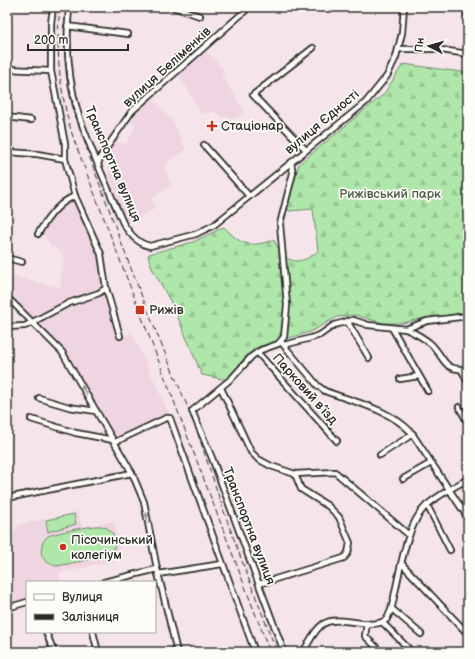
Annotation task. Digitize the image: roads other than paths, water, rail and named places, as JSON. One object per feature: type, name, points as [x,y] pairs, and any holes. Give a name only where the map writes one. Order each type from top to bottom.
[{"type":"street","points":[[7,17],[8,7]]},
{"type":"street","points":[[53,7],[51,71],[65,144],[65,159],[75,196],[98,243],[107,285],[106,288],[120,336]]},
{"type":"street","name":"Транспортна вулиця","points":[[69,7],[68,26],[71,76],[75,100],[98,165],[127,229],[138,240],[150,246]]},
{"type":"street","points":[[173,7],[200,16]]},
{"type":"street","name":"вулиця Єдності","points":[[150,246],[208,229],[366,102],[387,76],[399,49],[404,7]]},
{"type":"street","points":[[466,7],[468,18]]},
{"type":"street","name":"вулиця Беліменків","points":[[98,165],[101,156],[132,111],[246,9]]},
{"type":"street","points":[[68,26],[128,34]]},
{"type":"street","points":[[306,150],[253,95],[312,48]]},
{"type":"street","points":[[399,49],[435,49],[468,54]]},
{"type":"street","points":[[7,69],[51,71]]},
{"type":"street","points":[[7,116],[31,120]]},
{"type":"street","points":[[204,145],[249,196]]},
{"type":"street","points":[[7,152],[37,154],[65,159]]},
{"type":"street","points":[[282,343],[285,333],[287,305],[280,224],[293,173],[291,163]]},
{"type":"street","points":[[38,234],[49,218],[66,201],[75,196]]},
{"type":"street","points":[[7,258],[22,262]]},
{"type":"street","points":[[7,329],[25,326],[69,303],[99,293],[106,288]]},
{"type":"street","points":[[7,296],[62,352],[132,473],[144,502],[157,572],[177,652]]},
{"type":"street","points":[[409,535],[335,472],[295,474],[271,466],[251,452],[221,388],[257,352],[282,343],[320,335],[334,325],[347,321],[353,320],[368,325],[406,329],[427,321],[468,316]]},
{"type":"street","points":[[347,321],[369,358]]},
{"type":"street","points":[[392,328],[428,390]]},
{"type":"street","points":[[406,329],[430,344],[447,366],[455,369],[468,369]]},
{"type":"street","points":[[282,343],[318,386],[325,391],[390,415],[402,422],[413,434],[468,518]]},
{"type":"street","name":"Парковий в’їзд","points":[[257,352],[337,441]]},
{"type":"street","points":[[461,369],[468,382]]},
{"type":"street","points":[[400,380],[419,376]]},
{"type":"street","name":"Транспортна вулиця","points":[[221,388],[194,408],[192,414],[212,458],[284,652]]},
{"type":"street","points":[[39,398],[69,407],[96,411]]},
{"type":"street","points":[[459,407],[468,423]]},
{"type":"street","points":[[31,419],[76,433],[114,441],[166,418],[170,418],[255,652]]},
{"type":"street","points":[[380,455],[413,434]]},
{"type":"street","points":[[403,479],[431,463]]},
{"type":"street","points":[[7,498],[132,473]]},
{"type":"street","points":[[259,584],[344,558],[350,547],[349,540],[337,513],[301,489],[295,474]]},
{"type":"street","points":[[303,652],[323,624],[335,621],[367,623],[382,622],[387,619],[392,609],[409,535],[418,516],[427,505],[449,490],[468,480]]},
{"type":"street","points":[[427,505],[450,550]]},
{"type":"street","points":[[109,581],[157,572],[222,564]]},
{"type":"street","points":[[402,564],[468,634]]},
{"type":"street","points":[[7,608],[26,602]]},
{"type":"street","points":[[392,609],[421,634]]},
{"type":"street","points":[[382,622],[412,652]]},
{"type":"street","points":[[367,623],[365,636],[381,652]]},
{"type":"street","points":[[46,633],[54,652]]},
{"type":"street","points":[[93,633],[98,652]]},
{"type":"railway","points":[[60,7],[58,41],[60,74],[65,107],[74,140],[270,652]]},
{"type":"railway","points":[[66,7],[65,34],[69,86],[82,135],[137,285],[189,410],[233,537],[277,652]]},
{"type":"place","name":"Стаціонар","points":[[212,126]]},
{"type":"place","name":"Рижів","points":[[140,310]]},
{"type":"place","name":"Пісочинський колегіум","points":[[63,547]]},
{"type":"park label","name":"Рижівський парк","points":[[390,194]]}]
